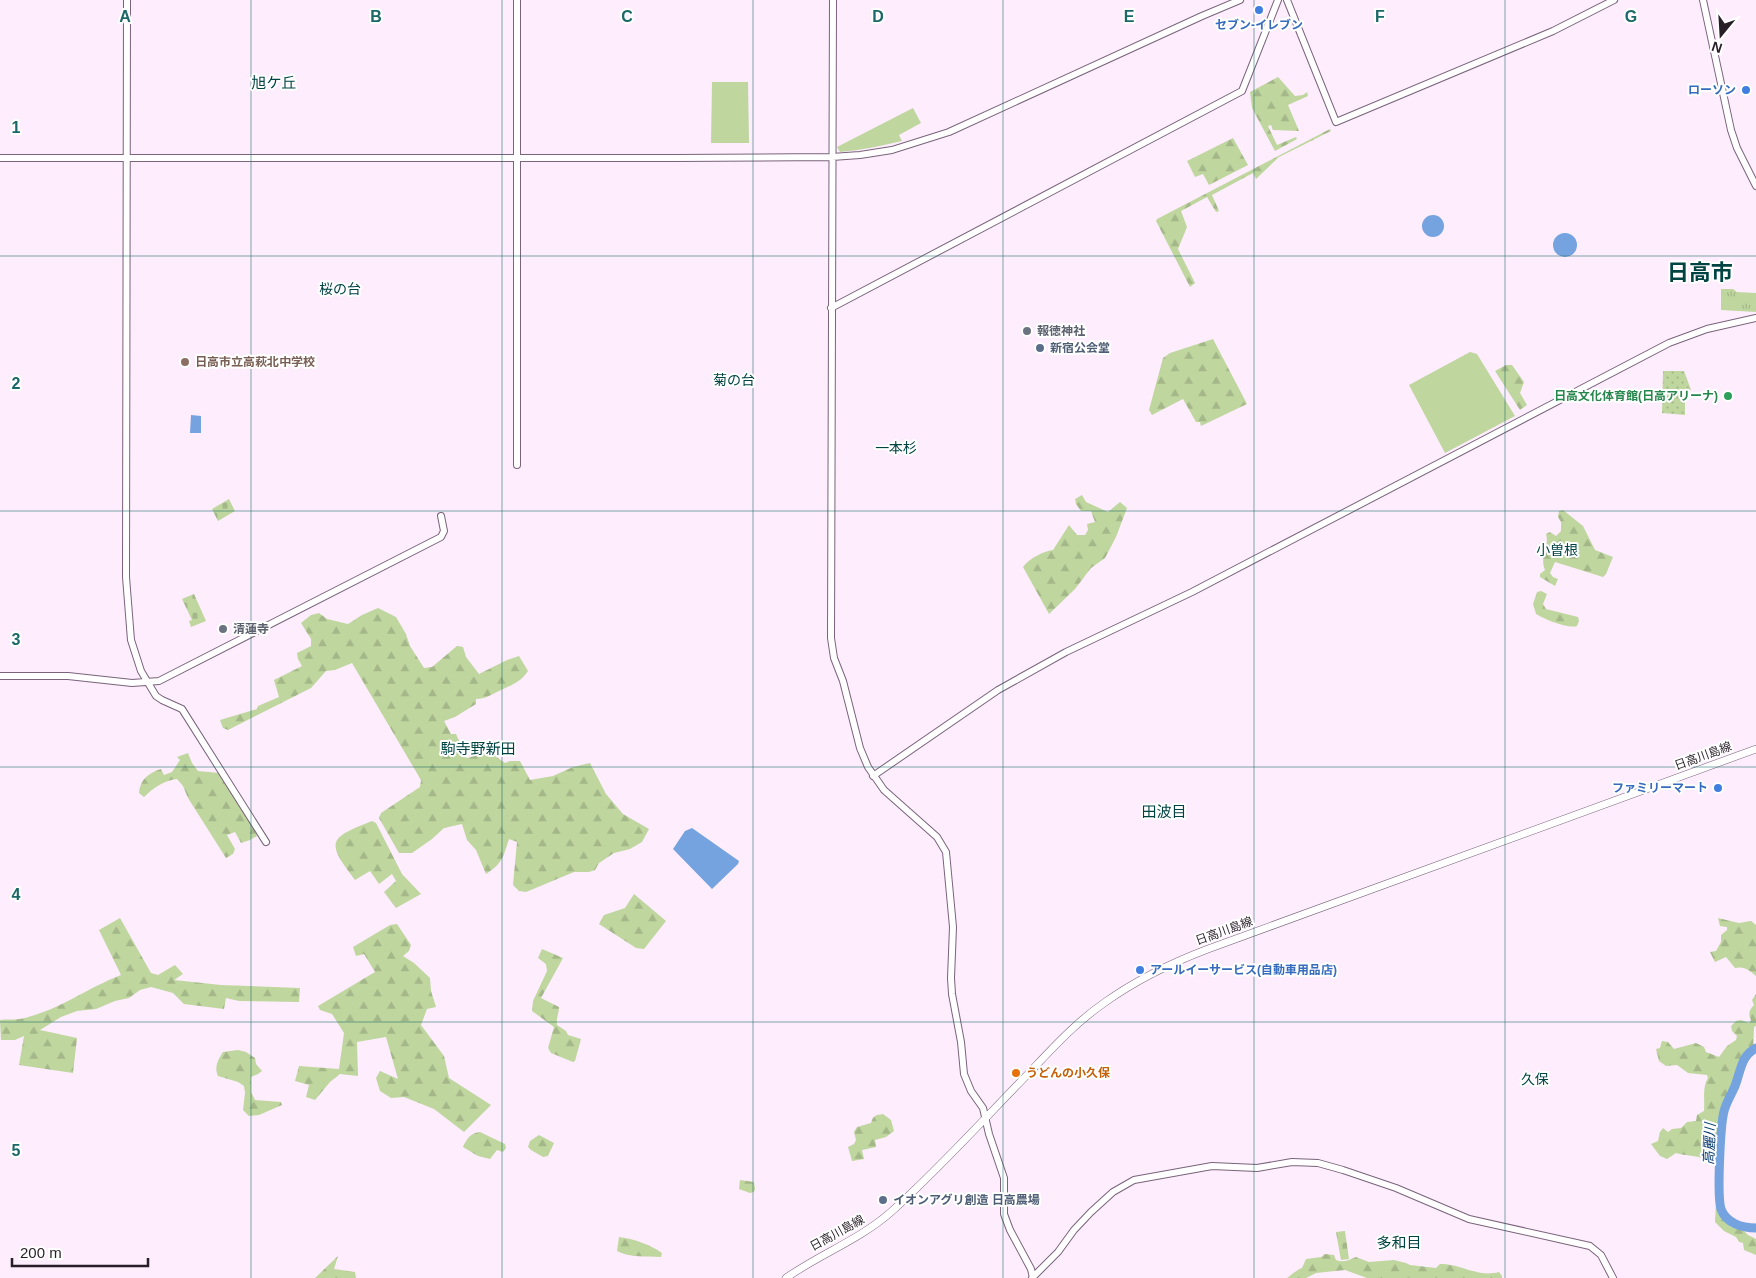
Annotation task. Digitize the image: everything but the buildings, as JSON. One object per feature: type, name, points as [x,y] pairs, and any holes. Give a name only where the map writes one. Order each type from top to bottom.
[{"type":"main road","name":"日高川島線","points":[[786,1278],[814,1259],[853,1239],[876,1223],[909,1194],[986,1119],[1047,1055],[1088,1016],[1125,989],[1172,963],[1756,749]]},
{"type":"street","points":[[127,0],[126,577],[131,640],[142,671],[156,696],[182,709],[266,842]]},
{"type":"street","points":[[517,0],[517,465]]},
{"type":"street","points":[[833,0],[831,638],[834,658],[843,681],[860,748],[873,776],[884,790],[937,837],[946,852],[953,927],[952,994],[961,1042],[964,1074],[971,1090],[983,1108],[1004,1178],[1005,1217],[1031,1269],[1033,1278]]},
{"type":"street","points":[[0,158],[832,157],[892,150],[949,132],[1240,0]]},
{"type":"street","points":[[831,308],[1242,91],[1278,0]]},
{"type":"street","points":[[1287,0],[1336,122],[1553,31],[1614,0]]},
{"type":"street","points":[[1703,0],[1731,130],[1737,148],[1756,186]]},
{"type":"street","points":[[873,776],[998,690],[1066,652],[1192,592],[1669,343],[1707,329],[1756,318]]},
{"type":"street","points":[[0,676],[76,676],[132,683],[159,681],[441,537],[444,531],[441,516]]},
{"type":"street","points":[[132,683],[140,676],[142,671]]},
{"type":"street","points":[[1033,1278],[1058,1252],[1074,1230],[1091,1212],[1113,1192],[1134,1180],[1212,1166],[1257,1168],[1302,1162],[1328,1166],[1367,1178],[1469,1219],[1590,1246],[1601,1255],[1613,1278]]},
{"type":"green space","points":[[1278,77],[1295,96],[1303,95],[1307,92],[1308,96],[1288,105],[1299,131],[1273,130],[1271,125],[1268,126],[1277,145],[1296,137],[1297,139],[1275,151],[1252,108],[1250,92]]},
{"type":"green space","points":[[712,82],[748,82],[749,143],[711,143]]},
{"type":"green space","points":[[913,108],[921,123],[899,135],[902,141],[840,152],[837,147]]},
{"type":"green space","points":[[1330,129],[1331,131],[1279,157],[1256,179],[1253,173],[1212,195],[1219,211],[1216,212],[1207,197],[1181,211],[1187,227],[1178,249],[1195,283],[1190,287],[1156,221],[1157,219]]},
{"type":"green space","points":[[1233,138],[1248,165],[1209,185],[1203,174],[1195,177],[1187,161]]},
{"type":"green space","points":[[1721,289],[1756,293],[1756,312],[1721,310]]},
{"type":"green space","points":[[1213,339],[1247,404],[1201,426],[1200,422],[1196,422],[1183,399],[1152,415],[1149,410],[1163,358],[1170,353]]},
{"type":"green space","points":[[1470,352],[1477,354],[1515,416],[1445,453],[1409,385]]},
{"type":"green space","points":[[1506,365],[1512,365],[1524,382],[1520,393],[1527,405],[1520,410],[1495,371]]},
{"type":"green space","points":[[1663,371],[1684,371],[1691,390],[1681,389],[1680,400],[1685,400],[1685,415],[1662,413]]},
{"type":"green space","points":[[1082,495],[1086,502],[1108,512],[1120,502],[1127,508],[1116,537],[1105,558],[1091,568],[1075,589],[1049,614],[1023,567],[1036,556],[1053,550],[1069,525],[1077,535],[1085,535],[1088,530],[1087,524],[1095,522],[1091,511],[1081,511],[1076,504],[1075,499]]},
{"type":"green space","points":[[229,499],[235,511],[218,521],[212,509]]},
{"type":"green space","points":[[1563,510],[1583,526],[1595,550],[1613,557],[1603,577],[1555,562],[1550,573],[1558,579],[1555,586],[1540,577],[1540,574],[1545,570],[1543,560],[1547,543],[1546,534],[1550,532],[1556,536],[1561,531],[1561,522],[1558,517],[1559,511]]},
{"type":"green space","points":[[1541,591],[1547,594],[1543,604],[1546,609],[1578,617],[1577,626],[1562,625],[1536,614],[1533,604],[1537,592]]},
{"type":"green space","points":[[194,594],[206,621],[191,627],[189,621],[192,620],[182,599]]},
{"type":"green space","points":[[378,608],[396,617],[406,634],[410,646],[424,668],[432,667],[457,646],[463,647],[466,657],[479,674],[519,656],[528,671],[522,678],[488,696],[476,699],[476,704],[455,717],[444,721],[451,734],[456,734],[460,743],[460,756],[468,758],[484,751],[487,756],[495,756],[505,763],[520,761],[530,780],[553,776],[573,767],[590,763],[606,794],[623,814],[649,829],[642,842],[630,849],[614,853],[599,863],[595,870],[574,872],[526,892],[519,891],[513,885],[517,842],[509,839],[502,859],[486,874],[476,850],[467,840],[462,824],[444,828],[412,853],[399,853],[379,818],[381,813],[420,787],[421,780],[352,663],[335,670],[326,671],[311,688],[228,730],[223,728],[220,720],[257,709],[258,706],[279,697],[274,680],[302,666],[297,653],[311,646],[311,639],[301,623],[311,615],[319,613],[327,619],[348,624]]},
{"type":"green space","points":[[188,753],[198,771],[219,773],[252,824],[257,836],[241,843],[235,832],[227,835],[235,849],[233,854],[226,858],[177,779],[159,785],[144,797],[139,793],[143,780],[149,775],[161,769],[164,775],[172,772],[180,760],[177,757]]},
{"type":"green space","points":[[372,821],[376,823],[402,874],[421,894],[396,908],[384,892],[396,881],[392,874],[379,884],[370,871],[355,880],[345,867],[336,849],[336,842],[340,837]]},
{"type":"green space","points":[[634,894],[666,921],[644,949],[636,948],[599,924],[604,915],[625,908]]},
{"type":"green space","points":[[120,918],[151,973],[158,975],[175,965],[183,974],[174,980],[221,985],[300,988],[299,1002],[239,1001],[226,998],[224,1009],[184,1004],[173,993],[151,987],[140,990],[129,998],[115,1001],[96,1009],[77,1011],[61,1017],[40,1030],[77,1038],[73,1073],[19,1065],[24,1036],[15,1040],[1,1040],[0,1020],[33,1016],[121,975],[99,930]]},
{"type":"green space","points":[[1718,918],[1739,923],[1751,921],[1756,925],[1756,976],[1744,968],[1735,968],[1726,957],[1715,962],[1710,952],[1716,951],[1721,942],[1721,935],[1727,930],[1727,927],[1720,926]]},
{"type":"green space","points":[[397,924],[411,945],[409,951],[403,956],[414,963],[430,978],[431,991],[436,1007],[427,1009],[421,1025],[444,1056],[449,1078],[491,1105],[464,1132],[434,1109],[404,1097],[391,1098],[380,1091],[376,1078],[380,1071],[398,1079],[386,1037],[357,1042],[358,1076],[340,1074],[330,1082],[315,1100],[306,1097],[309,1085],[295,1081],[299,1066],[339,1069],[344,1033],[332,1014],[320,1010],[318,1006],[375,972],[364,954],[356,956],[353,947],[390,925]]},
{"type":"green space","points":[[542,949],[563,958],[541,998],[559,1007],[557,1025],[566,1031],[568,1035],[581,1039],[575,1061],[573,1062],[551,1053],[548,1048],[554,1027],[532,1011],[533,1001],[547,971],[546,964],[538,958]]},
{"type":"green space","points":[[1756,994],[1756,1026],[1754,1027],[1753,1052],[1746,1064],[1739,1089],[1732,1096],[1728,1105],[1723,1126],[1720,1163],[1714,1165],[1700,1157],[1676,1153],[1667,1159],[1660,1156],[1651,1144],[1658,1141],[1663,1128],[1668,1132],[1672,1129],[1681,1128],[1687,1122],[1696,1121],[1697,1115],[1704,1111],[1704,1090],[1708,1078],[1707,1075],[1688,1073],[1677,1065],[1666,1066],[1659,1061],[1656,1049],[1660,1048],[1662,1041],[1668,1042],[1674,1049],[1696,1043],[1704,1047],[1706,1052],[1719,1057],[1727,1046],[1736,1040],[1737,1036],[1732,1031],[1731,1026],[1736,1021],[1741,1020],[1749,1023],[1751,1020],[1750,1012],[1754,1005],[1752,1000]]},
{"type":"green space","points":[[238,1050],[246,1052],[255,1058],[256,1064],[262,1071],[251,1077],[251,1092],[255,1100],[281,1102],[282,1105],[259,1115],[249,1116],[243,1110],[244,1086],[238,1082],[218,1076],[216,1070],[223,1052]]},
{"type":"green space","points":[[883,1114],[891,1120],[894,1131],[886,1137],[875,1140],[876,1147],[862,1150],[864,1159],[852,1161],[848,1147],[854,1144],[856,1140],[854,1132],[857,1127],[871,1123],[875,1116]]},
{"type":"green space","points":[[480,1132],[505,1144],[506,1148],[503,1152],[497,1150],[490,1159],[478,1156],[463,1147],[470,1136]]},
{"type":"green space","points":[[539,1135],[554,1143],[548,1156],[543,1157],[528,1147],[530,1141]]},
{"type":"green space","points":[[740,1180],[754,1182],[754,1192],[750,1193],[739,1189]]},
{"type":"green space","points":[[1716,1204],[1718,1204],[1720,1211],[1731,1227],[1740,1227],[1748,1235],[1756,1239],[1756,1255],[1744,1250],[1743,1243],[1724,1231],[1715,1222]]},
{"type":"green space","points":[[1345,1231],[1349,1259],[1341,1260],[1336,1232]]},
{"type":"green space","points":[[619,1237],[652,1247],[662,1253],[661,1257],[633,1256],[617,1251]]},
{"type":"green space","points":[[1325,1254],[1334,1255],[1336,1260],[1341,1261],[1356,1257],[1369,1262],[1394,1260],[1410,1265],[1436,1268],[1440,1264],[1447,1264],[1476,1272],[1499,1272],[1502,1278],[1367,1278],[1345,1270],[1316,1273],[1306,1278],[1287,1278],[1302,1268],[1306,1259],[1321,1257]]},
{"type":"green space","points":[[338,1256],[334,1269],[355,1272],[356,1278],[315,1278]]},
{"type":"water","points":[[1433,215],[1441,218],[1444,226],[1441,234],[1433,237],[1425,234],[1422,226],[1425,218]]},
{"type":"water","points":[[1565,233],[1574,236],[1577,245],[1574,254],[1565,257],[1556,254],[1553,245],[1556,236]]},
{"type":"water","points":[[191,415],[201,416],[201,433],[190,433]]},
{"type":"water","points":[[692,828],[739,861],[712,889],[673,849],[685,831]]},
{"type":"waterway","name":"高麗川","points":[[1756,1048],[1745,1058],[1725,1108],[1720,1143],[1719,1175],[1720,1202],[1723,1214],[1735,1224],[1756,1228]]},
{"type":"place","name":"セブン-イレブン","points":[[1259,10]]},
{"type":"place","name":"ローソン","points":[[1746,90]]},
{"type":"place","name":"報徳神社","points":[[1027,331]]},
{"type":"place","name":"新宿公会堂","points":[[1040,348]]},
{"type":"place","name":"日高市立高萩北中学校","points":[[185,362]]},
{"type":"place","name":"日高文化体育館(日高アリーナ)","points":[[1728,396]]},
{"type":"place","name":"清蓮寺","points":[[223,629]]},
{"type":"place","name":"ファミリーマート","points":[[1718,788]]},
{"type":"place","name":"アールイーサービス(自動車用品店)","points":[[1140,970]]},
{"type":"place","name":"うどんの小久保","points":[[1016,1073]]},
{"type":"place","name":"イオンアグリ創造 日高農場","points":[[883,1200]]},
{"type":"district","name":"旭ケ丘","points":[[274,83]]},
{"type":"district","name":"日高市","points":[[1700,272]]},
{"type":"district","name":"桜の台","points":[[340,289]]},
{"type":"district","name":"菊の台","points":[[734,380]]},
{"type":"district","name":"一本杉","points":[[896,448]]},
{"type":"district","name":"小曽根","points":[[1557,550]]},
{"type":"district","name":"駒寺野新田","points":[[478,749]]},
{"type":"district","name":"田波目","points":[[1164,812]]},
{"type":"district","name":"久保","points":[[1535,1079]]},
{"type":"district","name":"多和目","points":[[1399,1243]]}]
